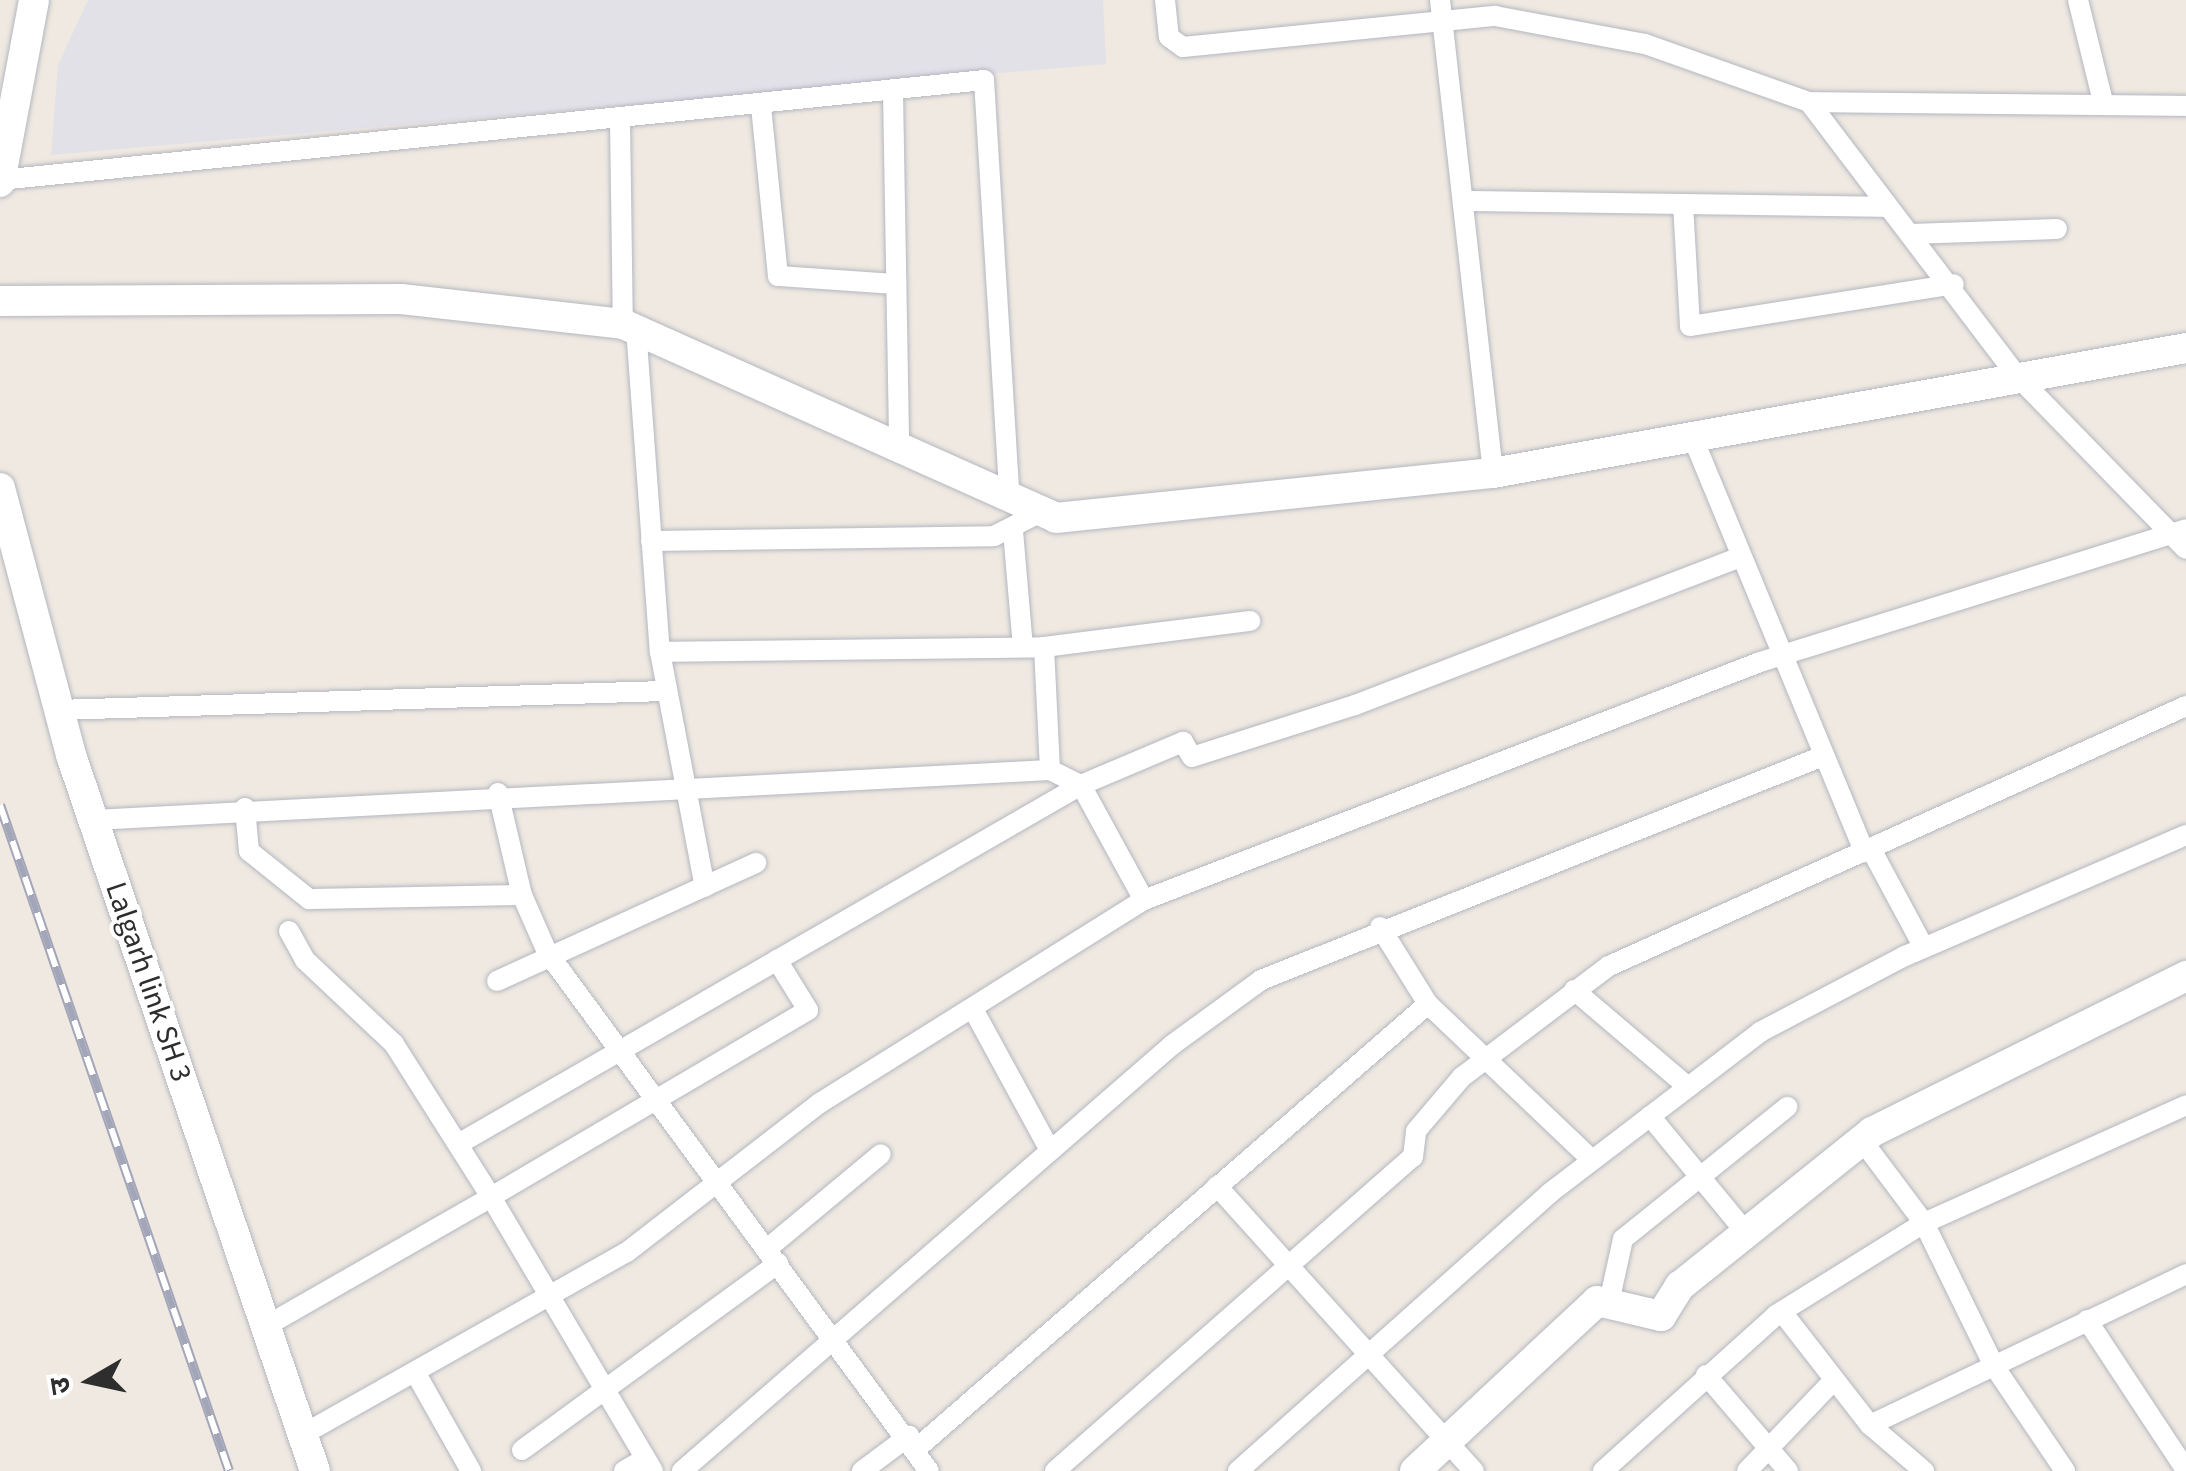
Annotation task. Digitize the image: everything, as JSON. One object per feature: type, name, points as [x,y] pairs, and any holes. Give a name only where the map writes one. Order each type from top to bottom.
[{"type":"street","points":[[34,0],[0,181],[761,106],[984,80],[1019,515],[1050,770]]},
{"type":"street","points":[[1165,0],[1169,37],[1182,48],[1441,10],[1554,22],[1809,102],[2103,102],[2186,106]]},
{"type":"street","points":[[2078,0],[2103,102]]},
{"type":"street","points":[[1441,10],[1493,473]]},
{"type":"street","points":[[893,92],[899,446]]},
{"type":"street","points":[[302,1434],[550,1297],[720,1180],[820,1103],[1144,900],[1781,656],[2181,537],[2018,377],[1954,284],[1887,207],[1809,102]]},
{"type":"street","points":[[761,106],[778,276],[896,284]]},
{"type":"street","points":[[620,120],[629,326],[660,652],[682,788],[705,887]]},
{"type":"street","points":[[1462,200],[1887,207]]},
{"type":"street","points":[[1683,204],[1690,326],[1954,284]]},
{"type":"street","points":[[1911,234],[2057,229]]},
{"type":"street","points":[[0,301],[401,299],[629,326],[899,446],[1019,515]]},
{"type":"street","points":[[650,541],[1019,515],[1493,473],[1695,442],[2018,377],[2186,348]]},
{"type":"street","points":[[1695,442],[1823,756],[1867,851],[1924,948]]},
{"type":"street","name":"Lalgarh link SH 3","points":[[0,488],[57,710],[316,1471]]},
{"type":"street","points":[[460,1142],[1081,786],[1183,742],[1192,757],[1356,705],[1741,556]]},
{"type":"street","points":[[660,652],[1033,647],[1250,621]]},
{"type":"street","points":[[57,710],[666,691]]},
{"type":"street","points":[[1055,1471],[1413,1157],[1416,1131],[1486,1058],[1574,990],[2186,706]]},
{"type":"street","points":[[682,1471],[1050,1150],[1260,980],[1380,927],[1823,756]]},
{"type":"street","points":[[94,820],[498,793],[1050,770],[1081,786],[1144,900]]},
{"type":"street","points":[[498,793],[522,895],[547,952],[720,1180],[772,1256],[913,1442],[930,1471]]},
{"type":"street","points":[[245,808],[249,851],[309,899],[522,895]]},
{"type":"street","points":[[1238,1471],[1592,1160],[1760,1032],[1924,948],[2186,835]]},
{"type":"street","points":[[497,982],[547,952],[756,863]]},
{"type":"street","points":[[1380,927],[1428,1004],[1592,1160]]},
{"type":"street","points":[[289,931],[306,960],[394,1044],[460,1142],[649,1465],[624,1471]]},
{"type":"street","points":[[266,1326],[492,1197],[656,1095],[808,1010],[777,960]]},
{"type":"street","points":[[1610,1298],[1644,1318],[1661,1316],[1680,1286],[1748,1235],[1861,1139],[1918,1102],[2186,976]]},
{"type":"street","points":[[1574,990],[1688,1087]]},
{"type":"street","points":[[862,1471],[913,1442],[1428,1004]]},
{"type":"street","points":[[973,1009],[1050,1150]]},
{"type":"street","points":[[1603,1471],[1706,1375],[1782,1312],[1924,1223],[2186,1105]]},
{"type":"street","points":[[1415,1471],[1560,1331],[1610,1298],[1622,1239],[1787,1107]]},
{"type":"street","points":[[1650,1116],[1748,1235]]},
{"type":"street","points":[[1861,1139],[1924,1223],[1994,1366],[2066,1471]]},
{"type":"street","points":[[522,1450],[607,1396],[772,1256],[881,1154]]},
{"type":"street","points":[[1217,1186],[1474,1471]]},
{"type":"street","points":[[1870,1425],[2186,1274]]},
{"type":"street","points":[[1782,1312],[1870,1425],[1924,1471]]},
{"type":"street","points":[[2087,1320],[2186,1470]]},
{"type":"street","points":[[415,1372],[471,1471]]},
{"type":"street","points":[[1706,1375],[1788,1471]]},
{"type":"street","points":[[1747,1471],[1833,1381]]},
{"type":"shaded area","points":[[88,0],[1103,0],[1106,64],[51,155],[58,65]]},
{"type":"railway","points":[[0,805],[229,1471]]}]
